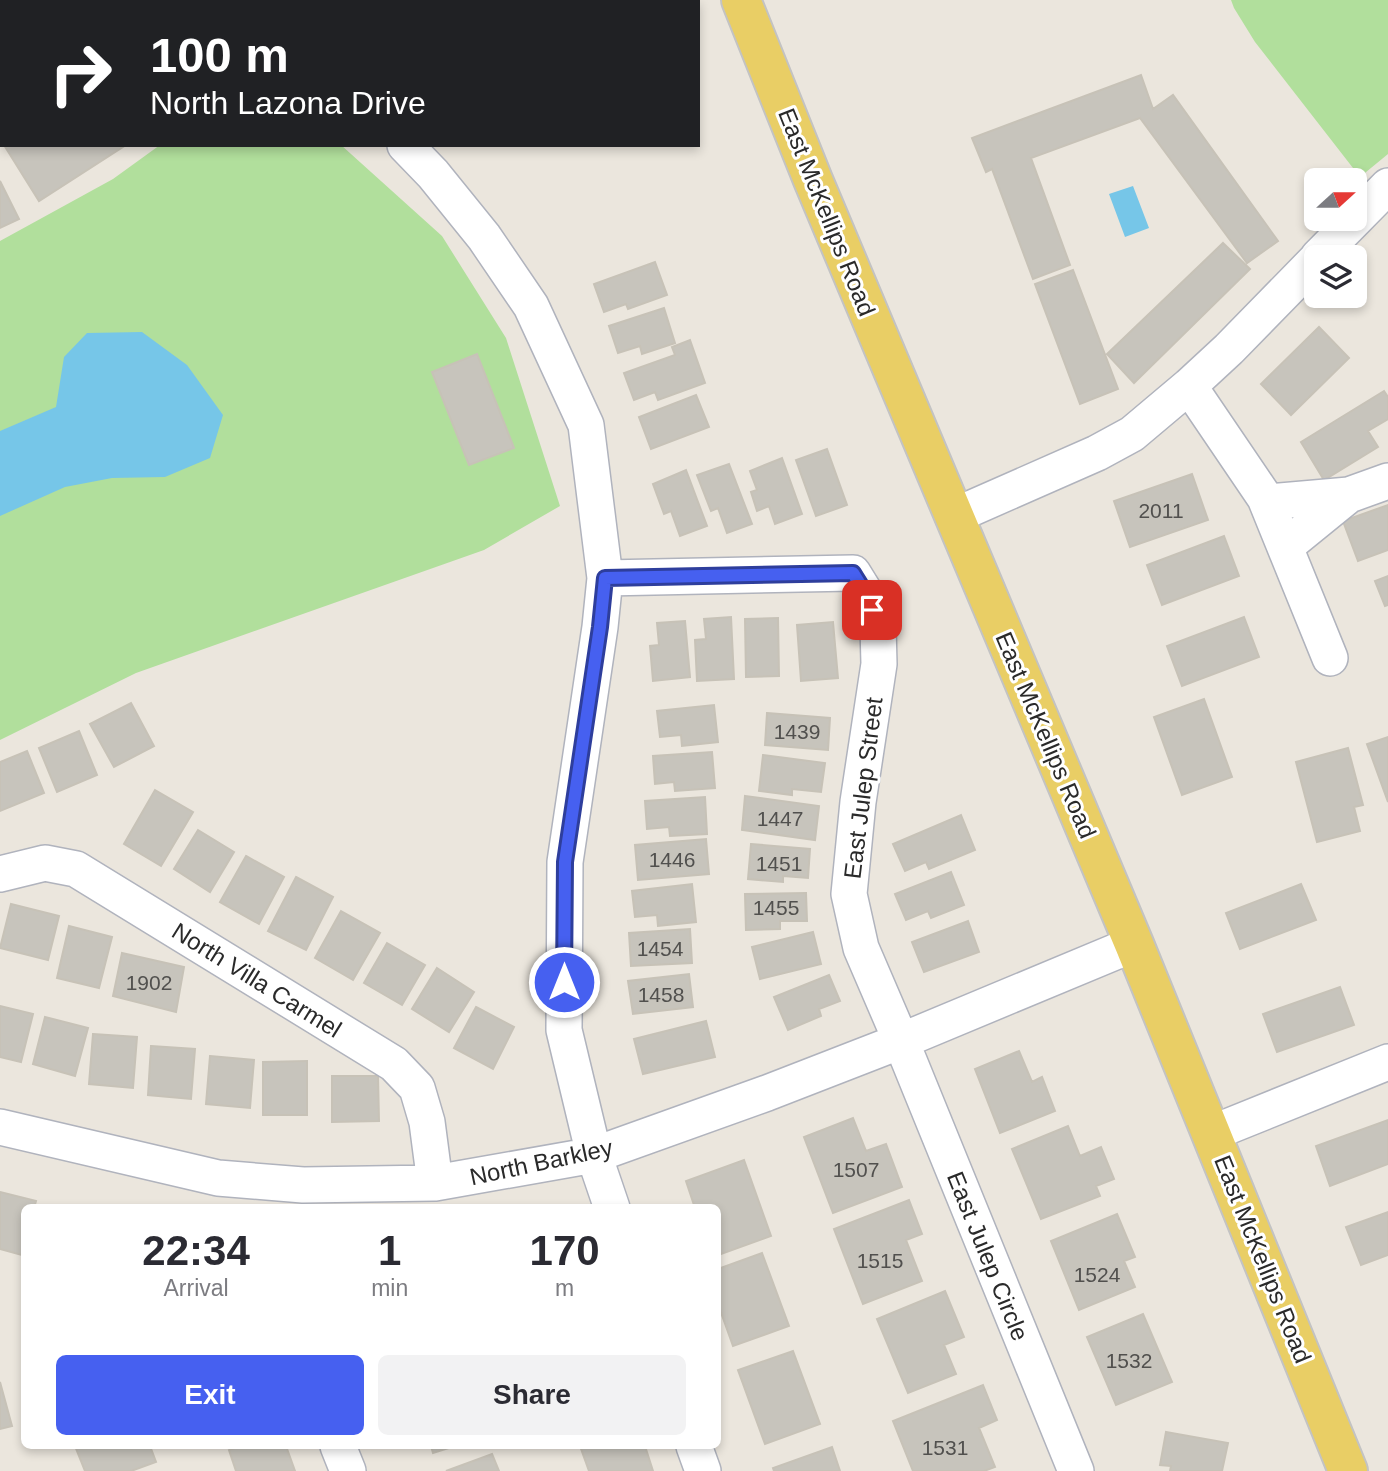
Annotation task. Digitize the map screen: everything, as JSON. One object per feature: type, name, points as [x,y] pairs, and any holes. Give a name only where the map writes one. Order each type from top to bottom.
[{"type":"main road","name":"East McKellips Road","points":[[741,0],[818,192],[1212,1133],[1348,1471]]},
{"type":"street","points":[[407,147],[433,174],[484,237],[531,306],[586,425],[605,578],[565,862],[564,1030],[594,1155],[611,1204]]},
{"type":"street","points":[[1330,245],[1388,186]]},
{"type":"street","points":[[954,516],[1109,447],[1132,434],[1229,349],[1304,271]]},
{"type":"street","points":[[1189,386],[1267,502],[1330,659]]},
{"type":"street","points":[[1267,502],[1349,495],[1388,481]]},
{"type":"street","points":[[1285,547],[1349,495]]},
{"type":"street","name":"East Julep Street","points":[[605,578],[853,573],[866,594],[878,627],[879,664],[858,802],[849,894],[860,947],[901,1041]]},
{"type":"street","name":"North Villa Carmel","points":[[0,874],[45,863],[76,869],[394,1064],[417,1088],[427,1122],[435,1183]]},
{"type":"street","name":"North Barkley","points":[[0,1127],[303,1196],[435,1183],[594,1155],[767,1093],[901,1041],[1134,944]]},
{"type":"street","name":"East Julep Circle","points":[[901,1041],[1076,1471]]},
{"type":"street","points":[[1212,1133],[1388,1062]]},
{"type":"street","points":[[339,1449],[348,1471]]},
{"type":"street","points":[[695,1449],[703,1471]]},
{"type":"green space","points":[[1231,0],[1388,0],[1388,154],[1367,171],[1367,168],[1353,168],[1255,42]]},
{"type":"green space","points":[[157,147],[343,147],[442,236],[506,338],[560,506],[484,550],[136,673],[0,740],[0,241],[113,179]]},
{"type":"water","points":[[1133,186],[1149,228],[1125,237],[1109,194]]},
{"type":"water","points":[[142,332],[187,365],[223,415],[210,458],[165,477],[112,478],[65,487],[0,516],[0,431],[56,407],[64,357],[87,333]]},
{"type":"building","points":[[1141,75],[1153,109],[1173,95],[1278,241],[1247,263],[1140,118],[1031,158],[1070,265],[1033,279],[992,169],[986,172],[972,138]]},
{"type":"building","points":[[5,147],[123,147],[39,201]]},
{"type":"building","points":[[0,181],[19,219],[0,228]]},
{"type":"building","points":[[1223,243],[1250,269],[1134,383],[1107,354]]},
{"type":"building","points":[[655,262],[667,295],[628,309],[626,304],[604,312],[594,284]]},
{"type":"building","points":[[1073,270],[1118,389],[1080,404],[1035,284]]},
{"type":"building","points":[[664,308],[675,343],[642,354],[640,346],[618,353],[609,326]]},
{"type":"building","points":[[1319,327],[1349,358],[1291,415],[1261,384]]},
{"type":"building","points":[[690,340],[705,383],[658,400],[655,392],[634,400],[624,373],[675,355],[672,347]]},
{"type":"building","points":[[477,354],[514,448],[469,465],[432,372]]},
{"type":"building","points":[[1384,391],[1388,397],[1388,419],[1368,431],[1378,447],[1324,480],[1301,442]]},
{"type":"building","points":[[696,395],[709,427],[651,449],[639,417]]},
{"type":"building","points":[[827,449],[847,505],[816,516],[796,460]]},
{"type":"building","points":[[782,458],[802,514],[775,524],[769,506],[757,511],[751,492],[757,490],[750,471]]},
{"type":"building","points":[[729,464],[752,524],[727,533],[718,508],[711,511],[697,475]]},
{"type":"building","points":[[686,470],[707,526],[680,536],[671,511],[664,514],[653,484]]},
{"type":"building","points":[[1192,474],[1208,520],[1130,547],[1114,501]]},
{"type":"building","points":[[1388,505],[1388,550],[1358,561],[1343,521]]},
{"type":"building","points":[[1224,536],[1239,576],[1162,605],[1147,565]]},
{"type":"building","points":[[1388,576],[1388,605],[1385,606],[1375,581]]},
{"type":"building","points":[[731,617],[734,679],[697,681],[695,640],[706,639],[704,619]]},
{"type":"building","points":[[1244,617],[1259,657],[1182,686],[1167,646]]},
{"type":"building","points":[[778,618],[779,676],[746,677],[745,619]]},
{"type":"building","points":[[685,621],[690,677],[653,681],[650,646],[659,645],[657,623]]},
{"type":"building","points":[[833,622],[838,678],[801,681],[797,625]]},
{"type":"building","points":[[1204,699],[1232,777],[1182,795],[1154,717]]},
{"type":"building","points":[[131,703],[154,746],[114,767],[90,724]]},
{"type":"building","points":[[714,705],[718,742],[682,746],[681,735],[660,737],[657,711]]},
{"type":"building","points":[[767,713],[830,718],[828,750],[765,745]]},
{"type":"building","points":[[79,731],[97,775],[57,792],[39,748]]},
{"type":"building","points":[[1388,737],[1388,802],[1367,744]]},
{"type":"building","points":[[1348,748],[1363,805],[1354,807],[1360,831],[1317,842],[1296,762]]},
{"type":"building","points":[[27,751],[44,793],[0,811],[0,762]]},
{"type":"building","points":[[712,752],[715,788],[675,791],[674,782],[655,784],[653,756]]},
{"type":"building","points":[[763,755],[825,763],[821,792],[792,789],[792,795],[759,791]]},
{"type":"building","points":[[155,790],[193,812],[161,866],[124,844]]},
{"type":"building","points":[[745,796],[819,806],[815,840],[742,830]]},
{"type":"building","points":[[705,797],[707,834],[670,836],[669,827],[647,829],[645,801]]},
{"type":"building","points":[[961,815],[975,850],[929,869],[926,862],[905,871],[893,844]]},
{"type":"building","points":[[198,830],[234,852],[210,892],[174,869]]},
{"type":"building","points":[[706,839],[709,874],[638,880],[635,845]]},
{"type":"building","points":[[751,844],[810,849],[808,878],[783,876],[783,882],[748,879]]},
{"type":"building","points":[[246,856],[284,877],[259,924],[220,902]]},
{"type":"building","points":[[951,872],[964,905],[931,918],[928,911],[906,920],[895,894]]},
{"type":"building","points":[[296,877],[333,897],[306,950],[268,931]]},
{"type":"building","points":[[692,884],[696,922],[658,926],[657,915],[635,917],[632,891]]},
{"type":"building","points":[[1301,884],[1316,920],[1240,949],[1226,913]]},
{"type":"building","points":[[806,893],[807,921],[780,921],[780,929],[746,930],[745,894]]},
{"type":"building","points":[[11,904],[59,916],[48,960],[0,948]]},
{"type":"building","points":[[341,911],[380,933],[353,980],[315,958]]},
{"type":"building","points":[[968,921],[979,952],[924,972],[912,942]]},
{"type":"building","points":[[69,926],[112,937],[99,988],[57,978]]},
{"type":"building","points":[[690,929],[692,963],[631,966],[629,933]]},
{"type":"building","points":[[813,932],[821,964],[760,979],[752,947]]},
{"type":"building","points":[[387,943],[425,965],[402,1005],[364,983]]},
{"type":"building","points":[[122,953],[184,967],[176,1012],[113,996]]},
{"type":"building","points":[[437,968],[474,992],[449,1032],[412,1009]]},
{"type":"building","points":[[689,974],[693,1007],[633,1014],[628,981]]},
{"type":"building","points":[[829,975],[840,1001],[819,1009],[821,1016],[788,1030],[774,997]]},
{"type":"building","points":[[1340,987],[1354,1025],[1277,1052],[1263,1014]]},
{"type":"building","points":[[0,1006],[33,1014],[21,1062],[0,1057]]},
{"type":"building","points":[[476,1007],[514,1027],[493,1069],[454,1048]]},
{"type":"building","points":[[45,1017],[88,1028],[75,1076],[33,1064]]},
{"type":"building","points":[[706,1021],[715,1057],[643,1074],[634,1039]]},
{"type":"building","points":[[93,1034],[137,1037],[133,1088],[89,1084]]},
{"type":"building","points":[[151,1046],[195,1049],[191,1099],[148,1095]]},
{"type":"building","points":[[1019,1051],[1032,1082],[1042,1077],[1055,1111],[1000,1133],[975,1069]]},
{"type":"building","points":[[210,1056],[254,1060],[250,1108],[206,1104]]},
{"type":"building","points":[[307,1061],[307,1115],[263,1115],[263,1062]]},
{"type":"building","points":[[332,1076],[378,1076],[379,1121],[332,1122]]},
{"type":"building","points":[[853,1118],[866,1151],[886,1144],[902,1187],[833,1213],[804,1137]]},
{"type":"building","points":[[1388,1120],[1388,1164],[1330,1186],[1316,1146]]},
{"type":"building","points":[[1068,1126],[1080,1156],[1101,1147],[1114,1179],[1096,1186],[1100,1196],[1041,1219],[1012,1149]]},
{"type":"building","points":[[744,1160],[771,1236],[721,1254],[721,1204],[694,1204],[686,1181]]},
{"type":"building","points":[[0,1192],[36,1201],[35,1204],[21,1204],[21,1255],[0,1249]]},
{"type":"building","points":[[909,1200],[922,1234],[906,1240],[922,1281],[863,1304],[834,1229]]},
{"type":"building","points":[[1388,1212],[1388,1255],[1361,1265],[1346,1227]]},
{"type":"building","points":[[1117,1214],[1135,1257],[1124,1261],[1135,1287],[1079,1310],[1051,1241]]},
{"type":"building","points":[[762,1253],[789,1326],[733,1346],[721,1312],[721,1268]]},
{"type":"building","points":[[945,1291],[964,1337],[944,1345],[956,1374],[908,1393],[877,1319]]},
{"type":"building","points":[[1143,1314],[1172,1382],[1116,1405],[1087,1337]]},
{"type":"building","points":[[793,1351],[820,1424],[765,1444],[738,1370]]},
{"type":"building","points":[[0,1382],[12,1426],[0,1429]]},
{"type":"building","points":[[983,1385],[997,1420],[979,1428],[995,1467],[984,1471],[913,1471],[893,1421]]},
{"type":"building","points":[[1166,1432],[1228,1443],[1222,1471],[1170,1471],[1171,1466],[1160,1465]]},
{"type":"building","points":[[832,1447],[840,1471],[774,1471],[773,1468]]},
{"type":"building","points":[[76,1449],[151,1449],[156,1462],[131,1471],[85,1471]]},
{"type":"building","points":[[287,1449],[295,1471],[236,1471],[229,1450]]},
{"type":"building","points":[[581,1449],[646,1449],[653,1471],[589,1471]]},
{"type":"building","points":[[492,1454],[499,1471],[446,1471]]},
{"type":"route","points":[[564,982],[565,862],[605,578],[853,573],[872,610]]}]
